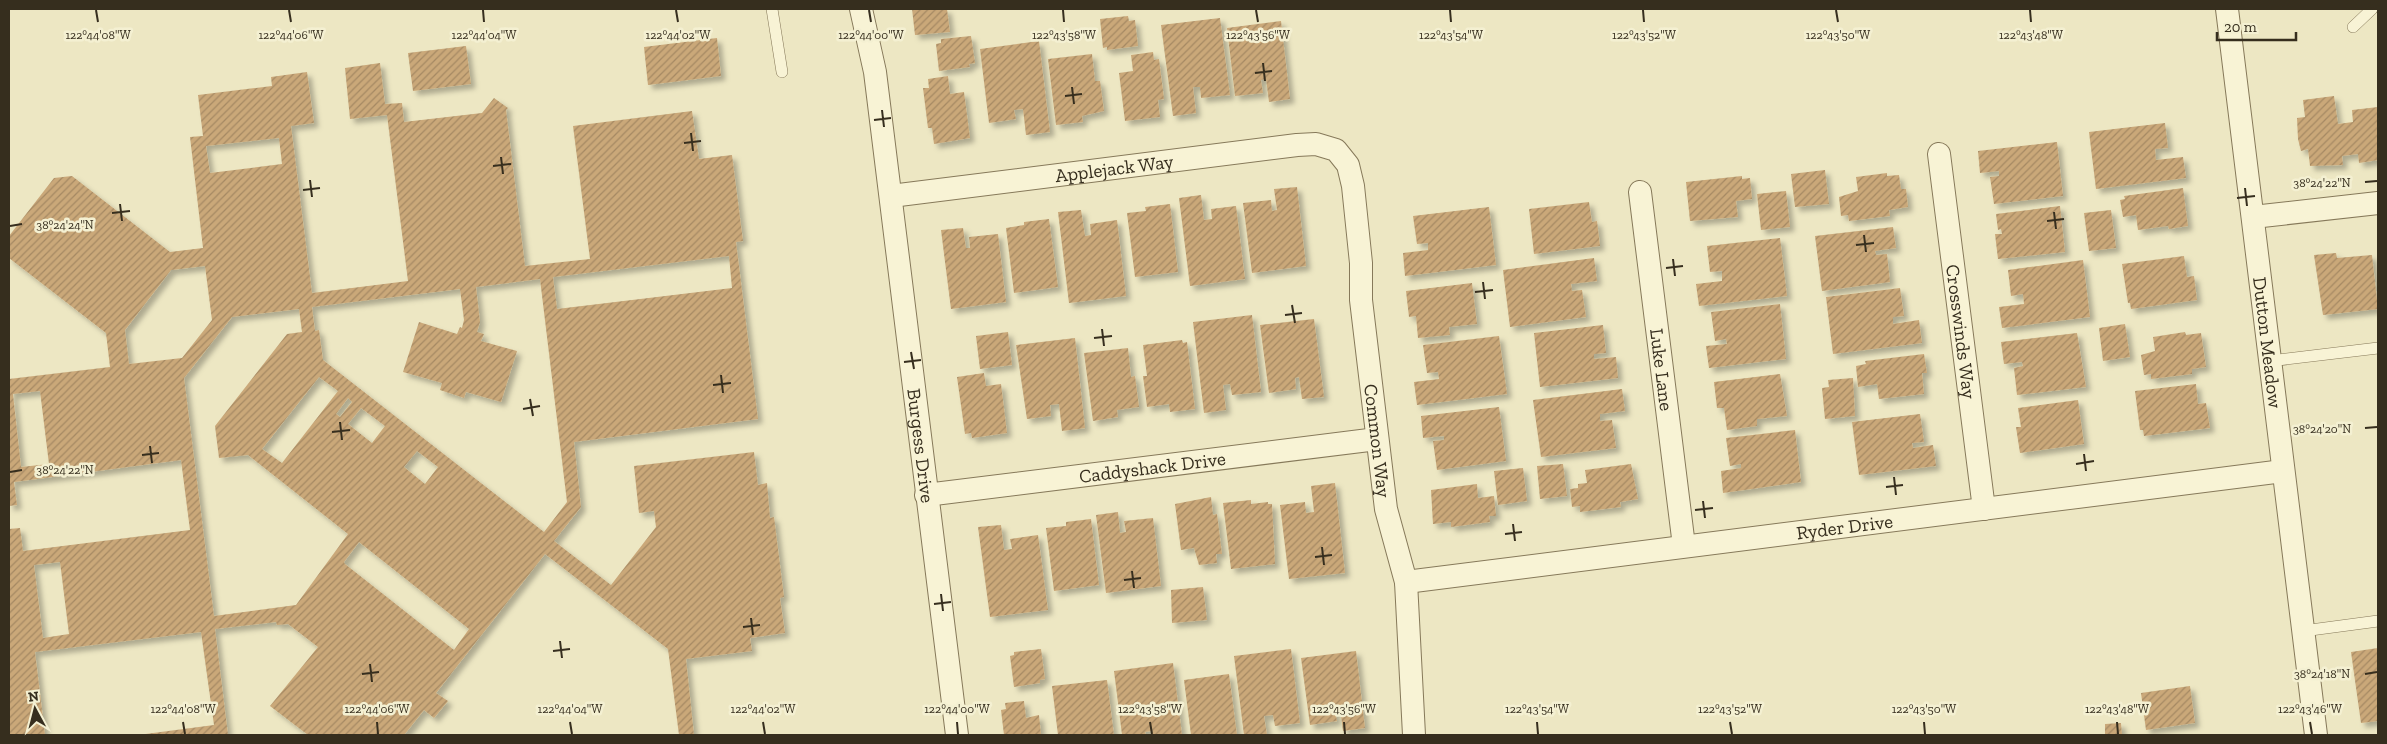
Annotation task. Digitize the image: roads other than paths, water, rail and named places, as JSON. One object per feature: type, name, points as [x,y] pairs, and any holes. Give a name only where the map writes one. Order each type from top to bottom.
[{"type":"street","name":"Burgess Drive","points":[[861,9],[875,72],[957,735]]},
{"type":"street","name":"Dutton Meadow","points":[[2227,9],[2316,735]]},
{"type":"street","name":"Applejack Way","points":[[891,196],[1297,145],[1316,144],[1336,150]]},
{"type":"street","name":"Common Way","points":[[1336,150],[1348,165],[1353,186],[1361,263],[1362,300],[1386,509],[1406,582],[1414,735]]},
{"type":"street","name":"Crosswinds Way","points":[[1939,154],[1984,509]]},
{"type":"street","name":"Luke Lane","points":[[1640,192],[1684,546]]},
{"type":"street","points":[[2253,218],[2378,203]]},
{"type":"street","name":"Caddyshack Drive","points":[[926,495],[1377,439]]},
{"type":"street","name":"Ryder Drive","points":[[1406,582],[2284,471]]},
{"type":"lane","points":[[772,9],[782,72]]},
{"type":"lane","points":[[2353,27],[2372,9]]},
{"type":"lane","points":[[2270,361],[2378,348]]},
{"type":"lane","points":[[2303,632],[2378,621]]}]
